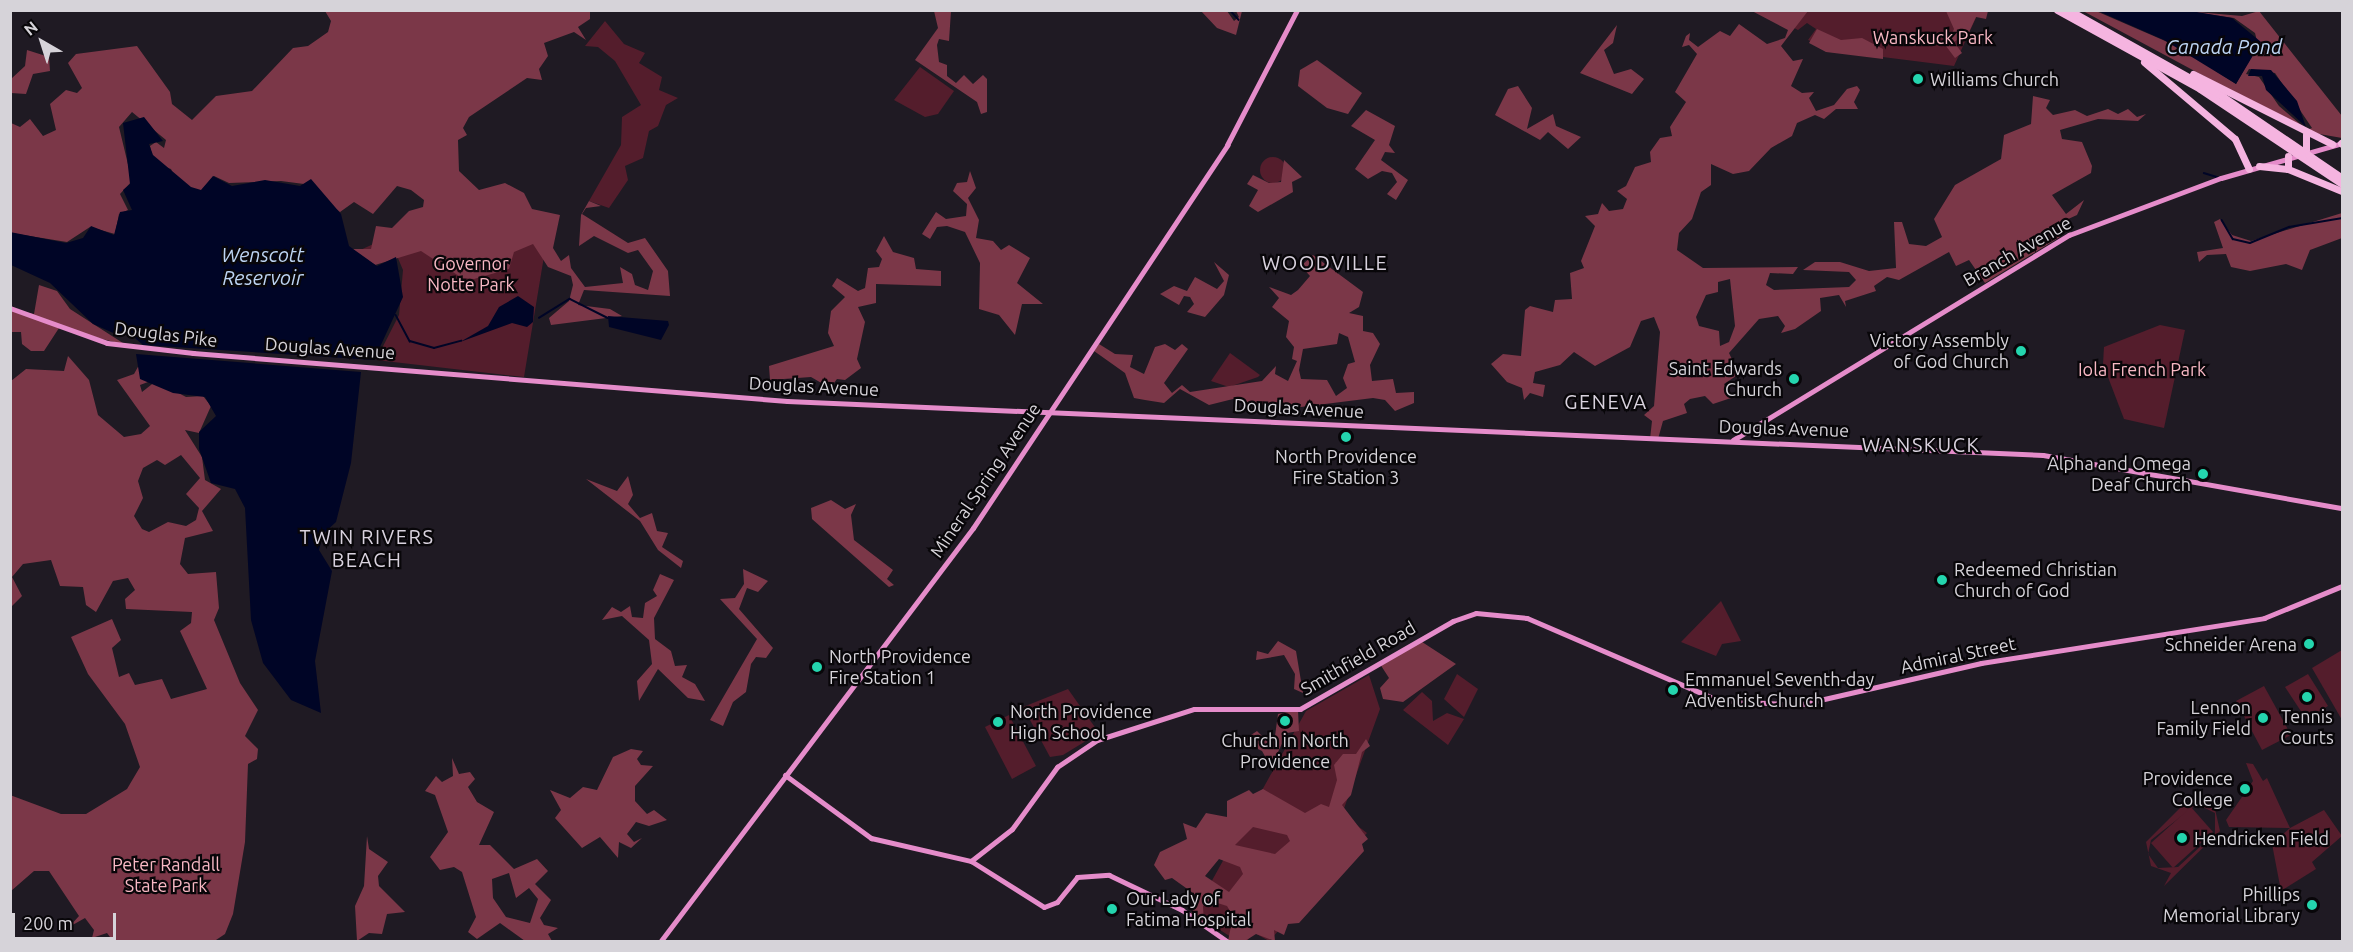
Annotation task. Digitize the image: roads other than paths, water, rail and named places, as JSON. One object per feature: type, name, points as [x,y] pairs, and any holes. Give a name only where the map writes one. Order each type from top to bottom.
[{"type":"highway","points":[[2057,10],[2200,89],[2287,145]]},
{"type":"highway","points":[[2069,10],[2306,134],[2332,144]]},
{"type":"highway","points":[[2140,49],[2343,184]]},
{"type":"highway","points":[[2128,50],[2235,139],[2249,169]]},
{"type":"highway","points":[[2306,134],[2310,140],[2306,150]]},
{"type":"highway","points":[[2288,156],[2288,169]]},
{"type":"highway","points":[[2309,160],[2343,178]]},
{"type":"highway","points":[[2259,166],[2288,169],[2343,191]]},
{"type":"main road","name":"Mineral Spring Avenue","points":[[660,942],[925,594],[1052,409],[1227,145],[1297,10]]},
{"type":"main road","name":"Branch Avenue","points":[[1733,440],[2069,235],[2218,179],[2306,150],[2342,143]]},
{"type":"main road","name":"Douglas Pike","points":[[10,308],[107,343],[251,357]]},
{"type":"main road","name":"Douglas Avenue","points":[[251,357],[787,401],[1052,409],[2043,455],[2343,508]]},
{"type":"main road","name":"Admiral Street","points":[[1585,645],[1717,700],[1802,705],[1981,663],[2264,618],[2343,586]]},
{"type":"main road","name":"Smithfield Road","points":[[971,861],[1012,829],[1057,766],[1115,732],[1194,709],[1300,709],[1453,621],[1479,613],[1520,616],[1585,645]]},
{"type":"main road","points":[[785,775],[871,838],[971,861],[1044,907],[1058,902],[1077,877],[1109,875],[1182,910],[1228,942]]},
{"type":"water","name":"Canada Pond","points":[[2098,11],[2191,11],[2232,18],[2261,42],[2236,84],[2164,40]]},
{"type":"water","points":[[2251,69],[2271,70],[2297,101],[2306,127],[2266,90],[2262,76],[2248,76]]},
{"type":"water","name":"Wenscott Reservoir","points":[[144,117],[163,141],[149,144],[153,155],[191,187],[201,190],[213,176],[232,186],[265,180],[300,186],[311,179],[341,214],[349,246],[377,266],[396,257],[403,297],[374,360],[143,345],[127,331],[120,336],[93,324],[50,283],[11,265],[10,232],[66,243],[83,238],[91,226],[114,235],[120,212],[132,210],[123,190],[130,184],[123,123]]},
{"type":"water","points":[[518,296],[534,307],[533,322],[527,327],[512,323],[460,342],[488,326],[499,307]]},
{"type":"water","points":[[608,316],[668,321],[669,325],[661,340],[609,327]]},
{"type":"water","points":[[136,354],[361,372],[351,463],[336,522],[323,534],[319,550],[332,571],[315,661],[321,713],[291,700],[263,663],[251,620],[245,508],[235,489],[211,483],[199,449],[199,432],[216,416],[205,397],[173,393],[140,379]]},
{"type":"waterway","points":[[1230,10],[1239,20]]},
{"type":"waterway","points":[[2204,173],[2217,177]]},
{"type":"waterway","points":[[2222,220],[2233,239],[2250,243],[2289,227],[2342,218]]},
{"type":"waterway","points":[[539,318],[570,299],[608,318]]},
{"type":"waterway","points":[[396,315],[410,341],[434,348],[461,341]]},
{"type":"place","name":"Williams Church","points":[[1918,79]]},
{"type":"place","name":"Victory Assembly of God Church","points":[[2021,351]]},
{"type":"place","name":"Saint Edwards Church","points":[[1794,379]]},
{"type":"place","name":"North Providence Fire Station 3","points":[[1346,437]]},
{"type":"place","name":"Alpha and Omega Deaf Church","points":[[2203,474]]},
{"type":"place","name":"Redeemed Christian Church of God","points":[[1942,580]]},
{"type":"place","name":"Schneider Arena","points":[[2309,644]]},
{"type":"place","name":"North Providence Fire Station 1","points":[[817,667]]},
{"type":"place","name":"Emmanuel Seventh-day Adventist Church","points":[[1673,690]]},
{"type":"place","name":"Tennis Courts","points":[[2307,697]]},
{"type":"place","name":"Lennon Family Field","points":[[2263,718]]},
{"type":"place","name":"Church in North Providence","points":[[1285,721]]},
{"type":"place","name":"North Providence High School","points":[[998,722]]},
{"type":"place","name":"Providence College","points":[[2245,789]]},
{"type":"place","name":"Hendricken Field","points":[[2182,838]]},
{"type":"place","name":"Phillips Memorial Library","points":[[2312,905]]},
{"type":"place","name":"Our Lady of Fatima Hospital","points":[[1112,909]]},
{"type":"district","name":"WOODVILLE","points":[[1325,262]]},
{"type":"district","name":"GENEVA","points":[[1606,401]]},
{"type":"district","name":"WANSKUCK","points":[[1921,444]]},
{"type":"district","name":"TWIN RIVERS BEACH","points":[[367,548]]},
{"type":"park label","name":"Wanskuck Park","points":[[1933,37]]},
{"type":"park label","name":"Governor Notte Park","points":[[471,274]]},
{"type":"park label","name":"Iola French Park","points":[[2142,369]]},
{"type":"park label","name":"Peter Randall State Park","points":[[166,875]]}]
